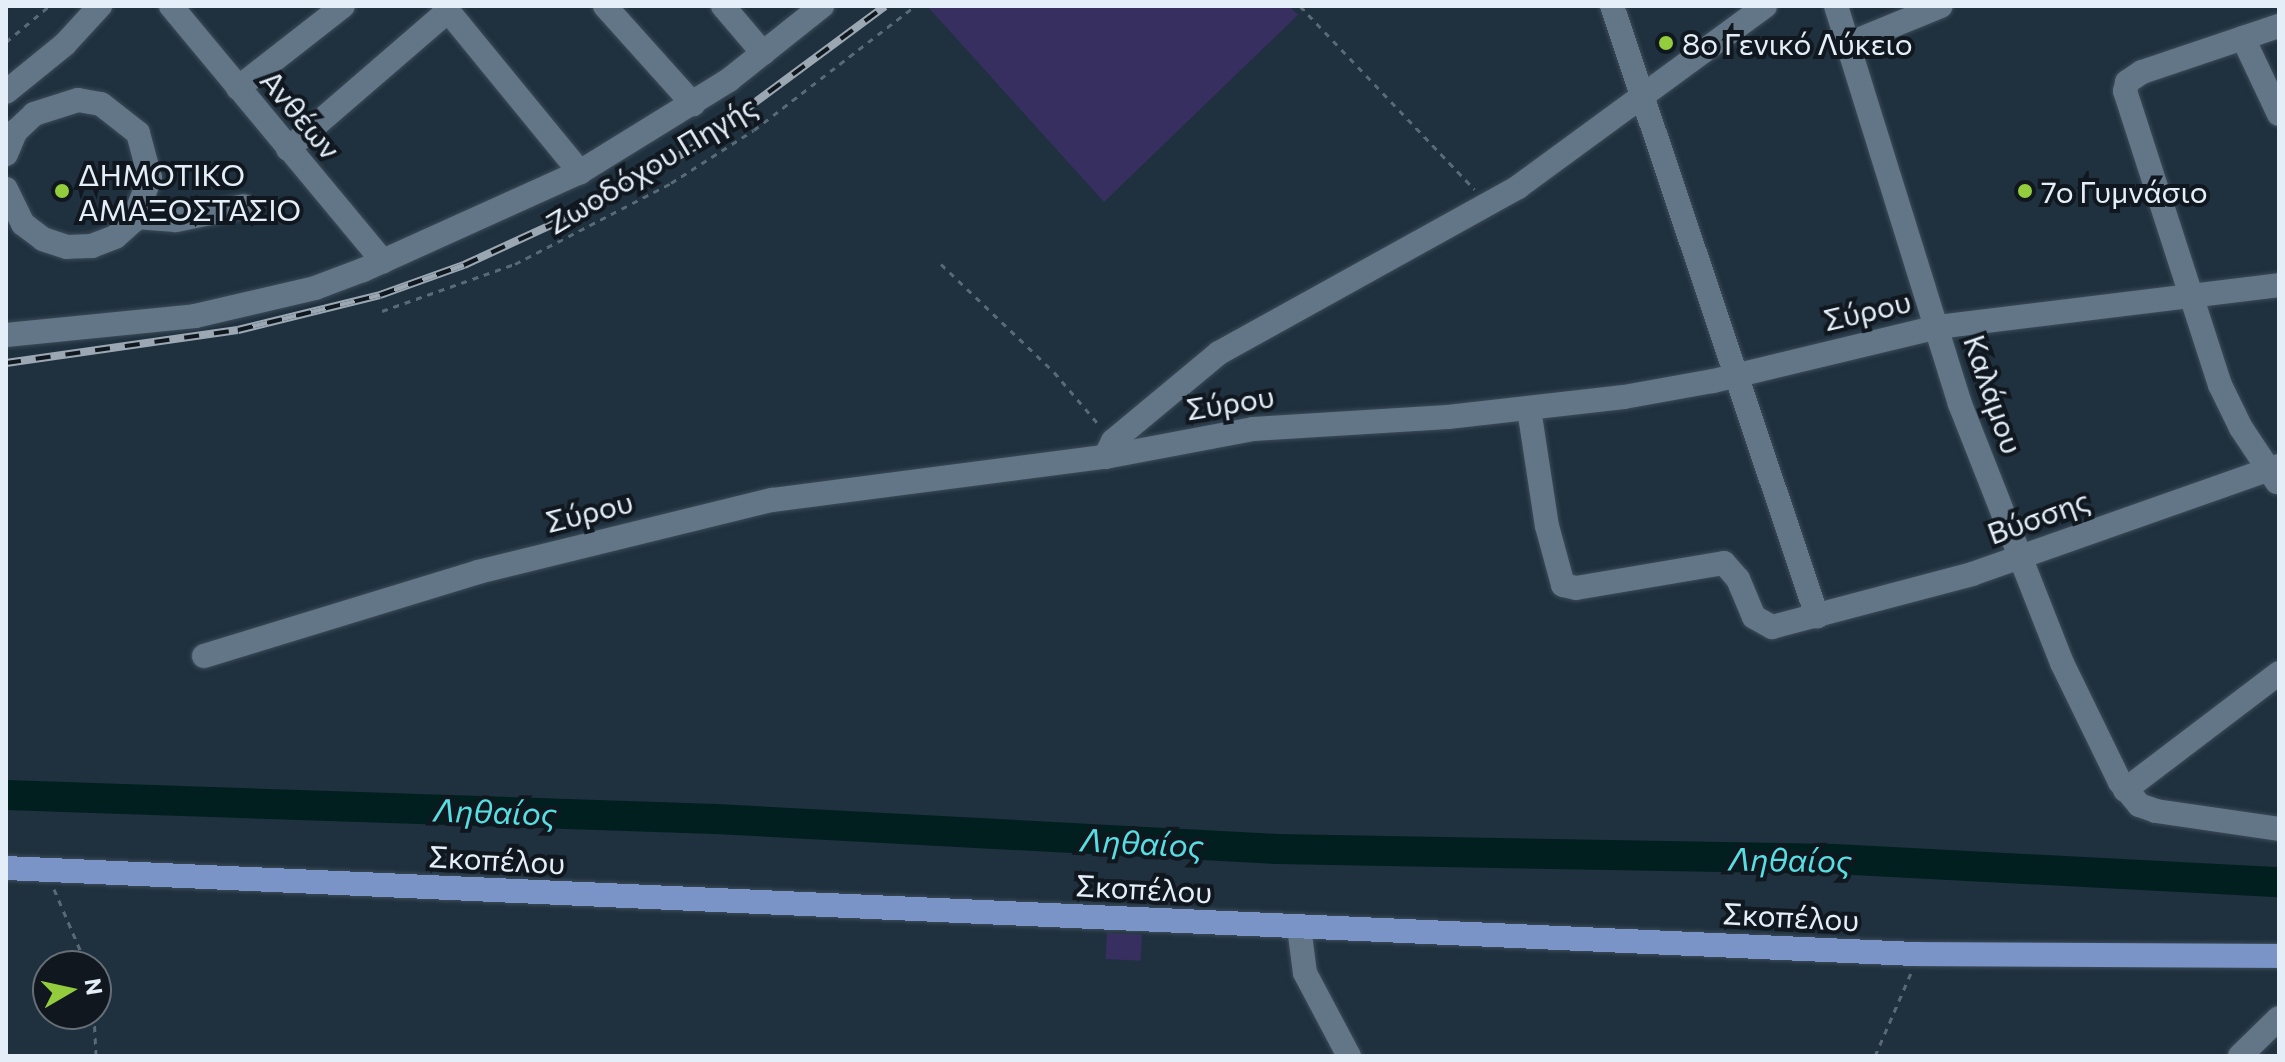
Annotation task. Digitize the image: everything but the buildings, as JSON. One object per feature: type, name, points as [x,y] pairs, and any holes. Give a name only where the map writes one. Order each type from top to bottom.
[{"type":"main road","name":"Σκοπέλου","points":[[6,868],[1918,954],[2279,956]]},
{"type":"street","points":[[28,119],[6,93],[65,44],[100,6]]},
{"type":"street","name":"Ανθέων","points":[[171,6],[383,261]]},
{"type":"street","points":[[238,88],[343,6]]},
{"type":"street","points":[[605,6],[693,104]]},
{"type":"street","points":[[723,6],[763,53]]},
{"type":"street","points":[[6,335],[195,316],[315,288],[383,261],[580,172],[693,104],[822,6]]},
{"type":"street","points":[[1612,6],[1817,616]]},
{"type":"street","points":[[1109,449],[1219,353],[1489,205],[1555,163],[1765,6]]},
{"type":"street","name":"Καλάμου","points":[[1836,6],[1960,404],[2062,663],[2125,790]]},
{"type":"street","points":[[1848,44],[1941,6]]},
{"type":"street","points":[[288,149],[446,9],[580,172]]},
{"type":"street","points":[[2275,474],[2229,406],[2125,87],[2142,72],[2279,26]]},
{"type":"street","points":[[2243,38],[2279,114]]},
{"type":"street","points":[[6,154],[28,119],[55,103],[78,100],[122,116],[148,155],[150,178],[135,217],[115,237],[92,246],[67,247],[43,239],[23,224],[6,189]]},
{"type":"street","points":[[135,217],[176,220],[244,206]]},
{"type":"street","name":"Σύρου","points":[[204,656],[478,572],[720,510],[847,488],[1263,428],[1529,409],[1735,376],[1938,327],[2193,299],[2279,285]]},
{"type":"street","name":"Βύσσης","points":[[1529,409],[1547,526],[1563,585],[1576,588],[1724,563],[1762,624],[1778,626],[2019,557],[2275,474]]},
{"type":"street","points":[[2279,673],[2125,790],[2139,805],[2177,817],[2279,829]]},
{"type":"street","points":[[1299,927],[1305,973],[1349,1056]]},
{"type":"street","points":[[2240,1056],[2279,1018]]},
{"type":"path","points":[[6,42],[49,6]]},
{"type":"path","name":"Ζωοδόχου Πηγής","points":[[382,311],[515,264],[671,183],[767,121],[915,6]]},
{"type":"path","points":[[1300,6],[1489,205]]},
{"type":"path","points":[[941,264],[1054,372],[1109,449]]},
{"type":"path","points":[[48,870],[80,950]]},
{"type":"path","points":[[1875,1056],[1918,954]]},
{"type":"path","points":[[95,1030],[96,1056]]},
{"type":"shaded area","points":[[1289,6],[1298,15],[1104,202],[928,7]]},
{"type":"shaded area","points":[[1107,933],[1142,935],[1141,961],[1106,959]]},
{"type":"waterway","name":"Ληθαίος","points":[[6,795],[716,819],[1277,849],[1835,859],[2279,882]]},
{"type":"railway","points":[[6,363],[238,330],[380,295],[464,265],[579,212],[696,146],[885,6]]},
{"type":"place","name":"8ο Γενικό Λύκειο","points":[[1666,43]]},
{"type":"place","name":"ΔΗΜΟΤΙΚΟ ΑΜΑΞΟΣΤΑΣΙΟ","points":[[62,191]]},
{"type":"place","name":"7ο Γυμνάσιο","points":[[2025,191]]}]
